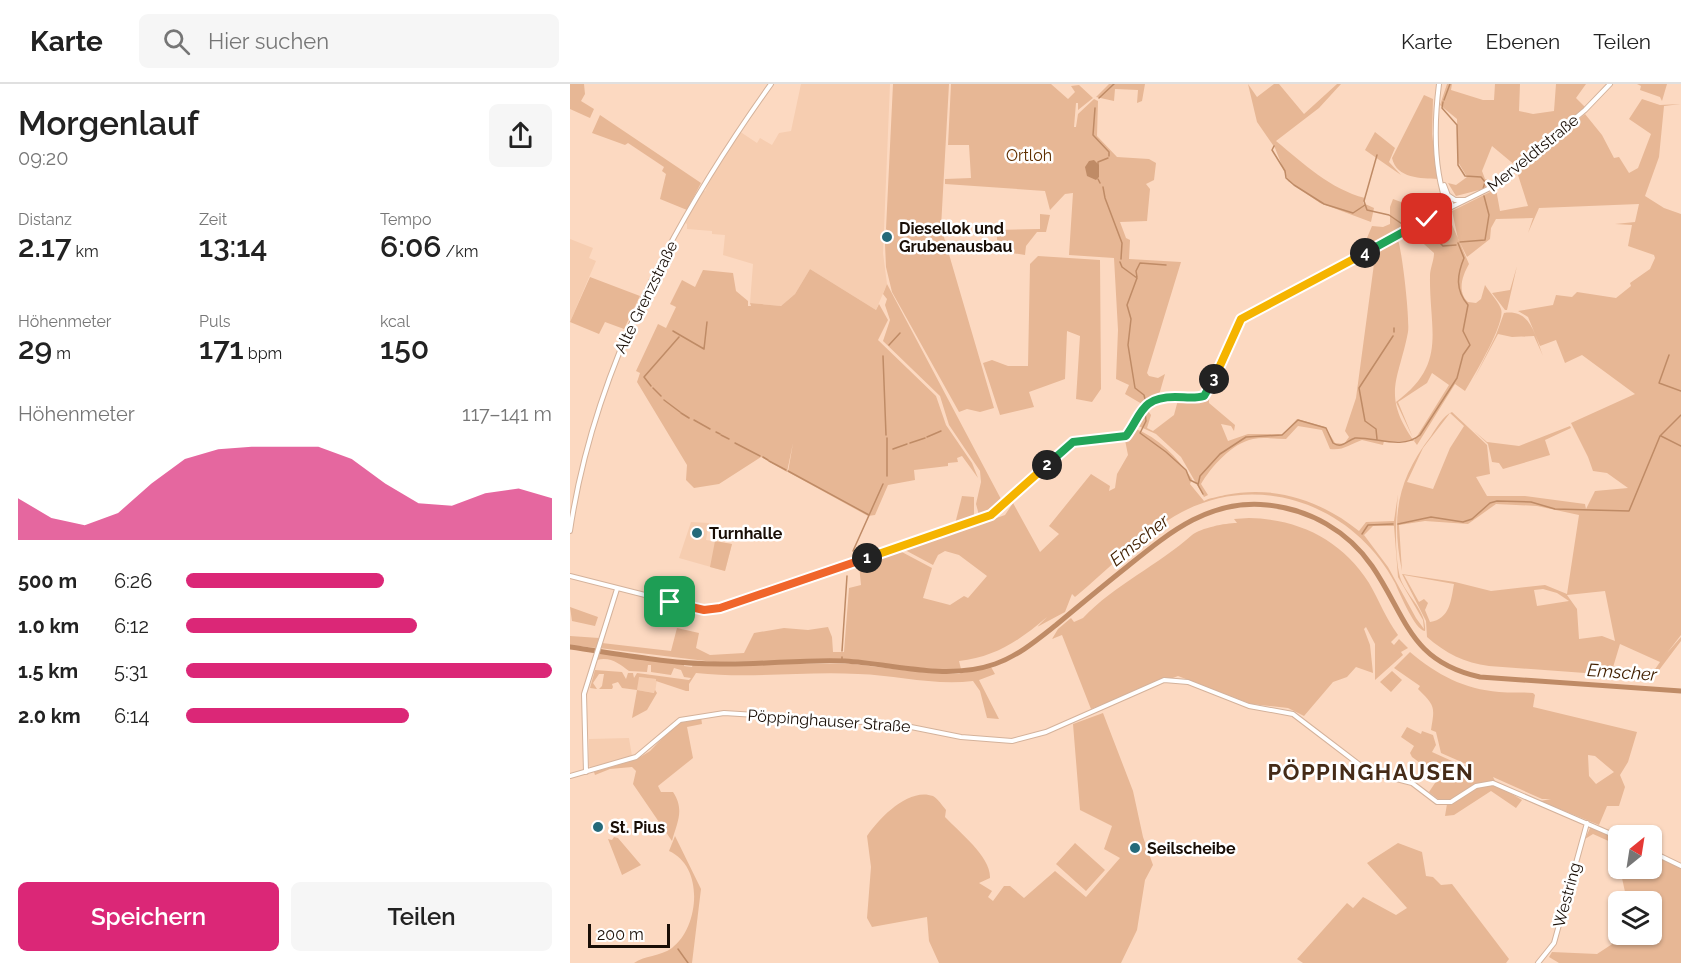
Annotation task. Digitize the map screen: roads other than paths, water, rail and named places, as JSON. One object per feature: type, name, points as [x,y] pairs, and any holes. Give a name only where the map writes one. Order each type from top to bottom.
[{"type":"main road","name":"Alte Grenzstraße","points":[[570,531],[598,407],[628,331],[691,207],[729,144],[771,84]]},
{"type":"main road","points":[[1438,84],[1435,118],[1441,179],[1450,208]]},
{"type":"main road","name":"Merveldtstraße","points":[[617,589],[710,610],[991,515],[1069,444],[1123,438],[1141,409],[1157,399],[1204,396],[1238,324],[1244,317],[1468,200],[1511,175],[1585,110],[1610,84]]},
{"type":"main road","points":[[1441,179],[1448,195],[1450,208]]},
{"type":"main road","points":[[1448,195],[1455,200],[1468,200]]},
{"type":"main road","points":[[570,576],[617,589],[584,694],[586,772]]},
{"type":"main road","name":"Pöppinghauser Straße","points":[[570,776],[636,757],[676,722],[707,715],[724,713],[896,724],[961,737],[1012,741],[1046,732],[1164,680],[1174,679],[1188,682],[1249,706],[1293,714],[1369,772],[1409,781],[1437,802],[1451,802],[1476,786],[1493,783],[1608,832]]},
{"type":"main road","name":"Westring","points":[[1538,963],[1554,943],[1587,823]]},
{"type":"main road","points":[[1662,857],[1681,866]]},
{"type":"waterway","points":[[1099,98],[1114,84]]},
{"type":"waterway","points":[[1444,100],[1450,84]]},
{"type":"waterway","points":[[1443,102],[1442,108],[1457,125],[1458,165],[1465,176],[1481,177],[1485,182],[1483,189]]},
{"type":"waterway","points":[[1095,108],[1093,135],[1109,152],[1109,156]]},
{"type":"waterway","points":[[1274,146],[1272,150],[1285,171],[1286,178],[1294,185],[1324,204],[1353,213],[1365,205]]},
{"type":"waterway","points":[[1377,155],[1364,201],[1367,210],[1389,215],[1405,226]]},
{"type":"waterway","points":[[1098,169],[1098,162],[1108,158]]},
{"type":"waterway","points":[[1098,179],[1100,183]]},
{"type":"waterway","points":[[1103,187],[1122,243],[1121,259]]},
{"type":"waterway","points":[[1460,242],[1485,240],[1489,215],[1484,196]]},
{"type":"waterway","points":[[1412,231],[1430,233],[1443,246],[1456,245]]},
{"type":"waterway","points":[[1203,494],[1198,485],[1200,476],[1220,454],[1246,437],[1282,435],[1298,420],[1326,428],[1336,445],[1344,444],[1355,438],[1405,442],[1420,435],[1457,378],[1463,355],[1470,345],[1463,331],[1468,305],[1461,294],[1458,282],[1464,258],[1458,243]]},
{"type":"waterway","points":[[1120,262],[1122,267],[1137,278],[1127,305],[1131,319],[1128,345],[1135,388],[1144,395],[1145,399]]},
{"type":"waterway","points":[[1137,277],[1136,271],[1140,263],[1166,265]]},
{"type":"waterway","points":[[673,331],[704,349],[707,322]]},
{"type":"waterway","points":[[889,345],[900,333]]},
{"type":"waterway","points":[[1377,439],[1376,429],[1365,421],[1359,388],[1393,336]]},
{"type":"waterway","points":[[651,386],[644,377],[679,337]]},
{"type":"waterway","points":[[1669,355],[1659,383],[1681,391]]},
{"type":"waterway","points":[[883,356],[886,435]]},
{"type":"waterway","points":[[653,388],[661,396]]},
{"type":"waterway","points":[[664,400],[680,412]]},
{"type":"waterway","points":[[1145,412],[1146,421],[1140,433],[1166,452],[1186,470],[1190,480],[1198,484]]},
{"type":"waterway","points":[[681,413],[689,418]]},
{"type":"waterway","points":[[1398,524],[1431,517],[1463,522],[1472,519],[1490,503],[1497,501],[1531,502],[1555,509],[1629,511],[1660,436],[1681,415]]},
{"type":"waterway","points":[[694,420],[710,429]]},
{"type":"waterway","points":[[927,437],[941,431]]},
{"type":"waterway","points":[[716,432],[720,434]]},
{"type":"waterway","points":[[721,435],[729,439]]},
{"type":"waterway","points":[[1661,436],[1681,446]]},
{"type":"waterway","points":[[887,438],[887,476]]},
{"type":"waterway","points":[[910,443],[925,438]]},
{"type":"waterway","points":[[735,443],[760,456]]},
{"type":"waterway","points":[[893,449],[907,444]]},
{"type":"waterway","points":[[763,457],[768,460]]},
{"type":"waterway","points":[[769,461],[786,470]]},
{"type":"waterway","points":[[788,471],[869,515]]},
{"type":"waterway","points":[[853,551],[883,484]]},
{"type":"waterway","name":"Emscher","points":[[570,647],[701,664],[845,661],[920,670],[977,669],[1003,661],[1027,647],[1159,541],[1192,520],[1227,507],[1267,505],[1283,507],[1312,517],[1339,532],[1351,542],[1372,566],[1412,635],[1438,660],[1456,670],[1480,677],[1681,691]]},
{"type":"waterway","points":[[1362,534],[1368,525],[1393,524]]},
{"type":"waterway","points":[[842,651],[847,576]]},
{"type":"waterway","points":[[678,949],[688,963]]},
{"type":"place","name":"Diesellok und Grubenausbau","points":[[887,237]]},
{"type":"place","name":"Turnhalle","points":[[697,533]]},
{"type":"place","name":"St. Pius","points":[[598,827]]},
{"type":"place","name":"Seilscheibe","points":[[1135,848]]},
{"type":"district","name":"PÖPPINGHAUSEN","points":[[1371,772]]},
{"type":"park label","name":"Ortloh","points":[[1029,155]]}]
